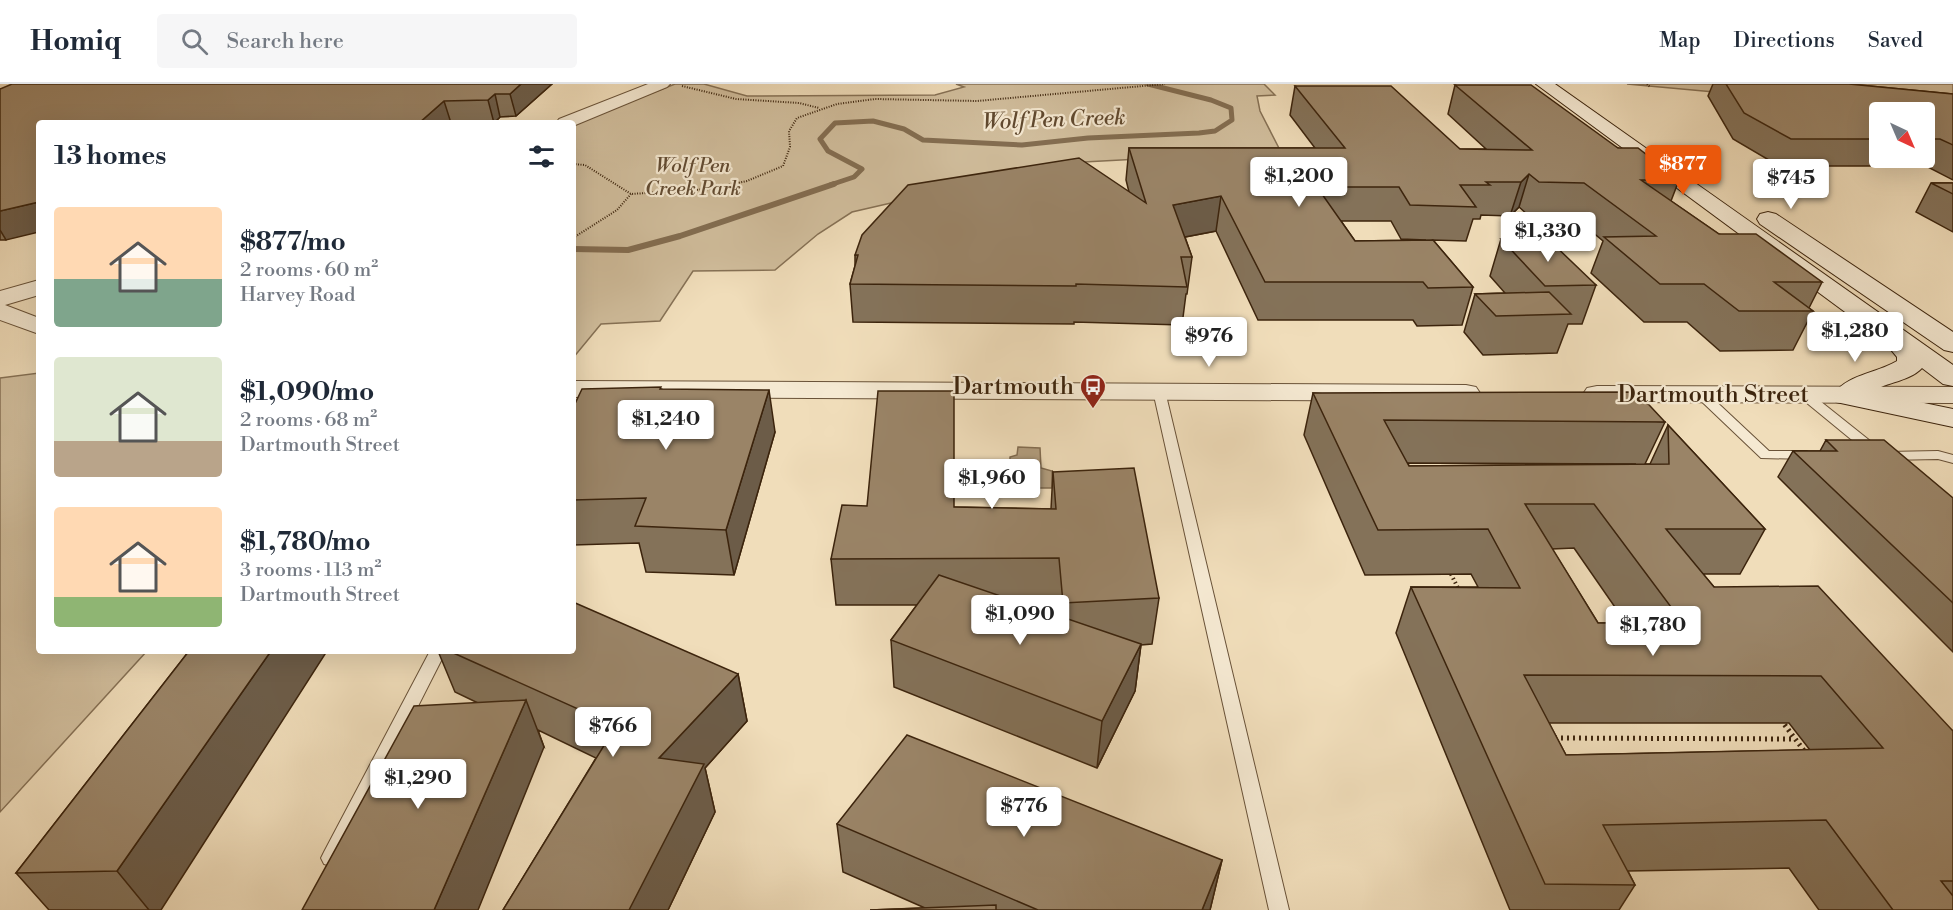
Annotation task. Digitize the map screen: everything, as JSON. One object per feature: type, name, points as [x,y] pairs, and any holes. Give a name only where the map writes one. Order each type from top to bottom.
[{"type":"main road","points":[[1544,84],[1953,378]]},
{"type":"main road","points":[[1572,85],[1951,348]]},
{"type":"main road","points":[[1639,153],[1664,159],[1711,193],[1736,197]]},
{"type":"main road","points":[[1846,396],[1876,376],[1900,371],[1910,365],[1911,356],[1895,338]]},
{"type":"main road","points":[[1846,396],[1953,418]]},
{"type":"street","points":[[573,120],[662,84]]},
{"type":"street","points":[[0,299],[36,288]]},
{"type":"street","points":[[0,311],[36,326]]},
{"type":"street","points":[[576,390],[1491,393]]},
{"type":"street","name":"Dartmouth Street","points":[[1573,394],[1953,395]]},
{"type":"lane","points":[[1159,391],[1279,910]]},
{"type":"lane","points":[[1702,395],[1766,454],[1823,455]]},
{"type":"lane","points":[[1806,396],[1896,470]]},
{"type":"lane","points":[[1857,456],[1938,455],[1953,459]]},
{"type":"lane","points":[[320,879],[436,654]]},
{"type":"path","points":[[631,194],[676,195],[766,175],[783,166],[790,147],[789,131],[797,118],[820,108],[875,99],[977,101],[1054,92],[1144,88],[1165,84]]},
{"type":"path","points":[[1647,84],[1650,87]]},
{"type":"path","points":[[675,85],[709,90],[733,98],[803,102],[820,108]]},
{"type":"path","points":[[576,164],[585,165],[627,189],[631,194]]},
{"type":"path","points":[[576,237],[617,210],[631,194]]},
{"type":"path","points":[[1447,566],[1463,598]]},
{"type":"path","points":[[1773,710],[1809,758]]},
{"type":"path","points":[[1545,738],[1795,739]]},
{"type":"green space","name":"Wolf Pen Creek Park","points":[[675,84],[704,84],[747,96],[935,95],[964,87],[956,84],[1264,84],[1275,95],[1257,96],[1260,111],[1284,158],[1158,158],[1065,163],[852,212],[818,234],[775,270],[693,271],[660,321],[601,324],[576,354],[576,123]]},
{"type":"green space","points":[[1627,84],[1953,84],[1953,114],[1935,112],[1935,102],[1869,102],[1869,106]]},
{"type":"green space","points":[[36,373],[36,654],[144,654],[0,812],[0,378]]},
{"type":"shaded area","points":[[1018,447],[1040,448],[1041,468],[1052,471],[1052,488],[1023,488],[1010,480],[1010,457],[1017,455]]},
{"type":"building","points":[[12,84],[521,84],[510,94],[495,94],[488,100],[444,101],[422,120],[36,120],[36,203],[0,211],[0,89]]},
{"type":"building","points":[[1726,84],[1849,84],[1953,94],[1953,145],[1935,139],[1935,102],[1869,102],[1869,139],[1791,139],[1744,113]]},
{"type":"building","points":[[1455,85],[1531,85],[1618,148],[1638,148],[1679,180],[1641,180],[1719,234],[1756,234],[1822,282],[1774,282],[1813,311],[1739,311],[1704,284],[1660,284],[1604,237],[1656,236],[1584,183],[1539,182],[1529,174],[1521,182],[1460,185],[1476,207],[1410,205],[1399,187],[1317,187],[1355,241],[1433,240],[1473,287],[1428,288],[1423,282],[1265,282],[1221,196],[1173,205],[1192,257],[1181,257],[1187,287],[1076,284],[1076,286],[850,284],[858,255],[855,255],[862,235],[908,185],[1079,158],[1146,203],[1129,148],[1345,148],[1295,86],[1391,86],[1460,149],[1532,150]]},
{"type":"building","points":[[1931,183],[1953,183],[1953,194]]},
{"type":"building","points":[[1501,239],[1548,239],[1596,285],[1545,286]]},
{"type":"building","points":[[1549,292],[1571,314],[1496,316],[1475,294]]},
{"type":"building","points":[[661,387],[660,389],[769,390],[726,530],[635,526],[646,498],[576,500],[576,402],[582,389]]},
{"type":"building","points":[[878,391],[954,391],[954,507],[1056,509],[1053,472],[1134,468],[1159,598],[1063,603],[1059,558],[831,559],[842,505],[867,506]]},
{"type":"building","points":[[1637,392],[1665,422],[1384,420],[1409,466],[1669,464],[1668,425],[1765,529],[1666,529],[1714,587],[1818,586],[1953,731],[1953,881],[1941,881],[1953,896],[1953,910],[1893,910],[1826,820],[1603,825],[1635,885],[1545,884],[1411,587],[1520,588],[1488,529],[1378,530],[1313,393]],"holes":[[[1525,504],[1594,504],[1683,623],[1598,623]],[[1524,675],[1821,676],[1883,748],[1566,755]]]},
{"type":"building","points":[[1826,440],[1884,440],[1953,498],[1953,603],[1793,451],[1837,451]]},
{"type":"building","points":[[939,575],[1141,644],[1102,721],[891,640]]},
{"type":"building","points":[[576,603],[738,674],[659,758],[704,764],[629,910],[503,910],[616,726],[456,654],[576,654]]},
{"type":"building","points":[[187,654],[269,654],[117,871],[16,873]]},
{"type":"building","points":[[526,700],[434,910],[302,910],[414,706]]},
{"type":"building","points":[[907,735],[1222,860],[1202,910],[1038,910],[837,824]]},
{"type":"building","points":[[996,905],[996,910],[870,910]]},
{"type":"waterway","name":"Wolf Pen Creek","points":[[830,185],[854,177],[862,169],[828,151],[820,139],[835,123],[873,121],[904,129],[923,140],[1022,145],[1088,138],[1199,133],[1215,131],[1232,120],[1231,108],[1211,100],[1148,84]]},
{"type":"waterway","name":"Wolf Pen Creek","points":[[576,249],[628,250],[680,236],[834,184]]},
{"type":"place","name":"Dartmouth","points":[[1093,410]]}]
